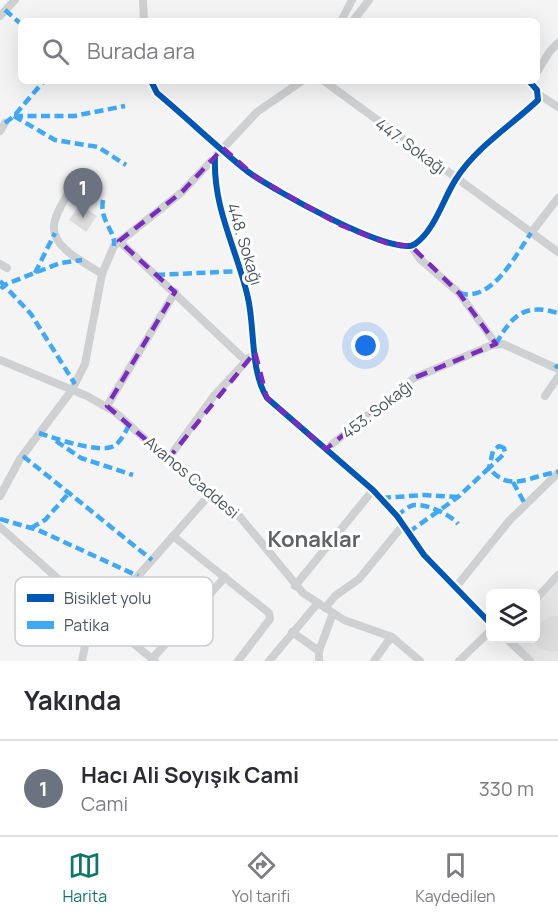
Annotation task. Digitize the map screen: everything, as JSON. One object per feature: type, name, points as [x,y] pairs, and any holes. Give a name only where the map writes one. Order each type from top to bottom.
[{"type":"street","points":[[0,16],[15,0]]},
{"type":"street","points":[[143,0],[144,18]]},
{"type":"street","points":[[343,18],[352,0]]},
{"type":"street","points":[[355,18],[369,0]]},
{"type":"street","points":[[540,67],[549,51],[558,43]]},
{"type":"street","points":[[152,84],[157,93],[256,177],[340,225],[386,243],[411,246],[420,259],[459,293],[496,344],[558,369]]},
{"type":"street","points":[[0,496],[20,459],[72,390],[85,364],[102,274],[107,258],[119,241],[170,203],[257,112],[298,84]]},
{"type":"street","name":"447. Sokağı","points":[[328,84],[558,252]]},
{"type":"street","points":[[411,246],[430,225],[456,179],[480,151],[538,100],[538,94],[533,84]]},
{"type":"street","points":[[538,94],[558,107]]},
{"type":"street","name":"448. Sokağı","points":[[215,158],[219,206],[244,281],[262,389],[273,405],[326,449]]},
{"type":"street","points":[[72,186],[55,220],[55,233],[66,249],[102,274]]},
{"type":"street","points":[[531,233],[558,198]]},
{"type":"street","points":[[119,241],[246,361]]},
{"type":"street","points":[[107,406],[175,292]]},
{"type":"street","name":"453. Sokağı","points":[[326,449],[414,378],[496,344]]},
{"type":"street","points":[[168,459],[207,405],[255,352]]},
{"type":"street","name":"Avanos Caddesi","points":[[0,360],[107,406],[130,423],[168,459],[212,492],[247,525],[296,586],[325,608],[351,622],[391,637],[420,661]]},
{"type":"street","points":[[545,396],[558,377]]},
{"type":"street","points":[[326,449],[373,490],[404,524],[424,555],[486,619]]},
{"type":"street","points":[[456,587],[502,529],[558,473]]},
{"type":"street","points":[[296,586],[373,490]]},
{"type":"street","points":[[139,577],[212,492]]},
{"type":"street","points":[[269,661],[292,632],[359,579],[404,524]]},
{"type":"street","points":[[0,527],[55,577]]},
{"type":"street","points":[[173,536],[267,610],[270,616],[238,661]]},
{"type":"street","points":[[540,595],[558,575]]},
{"type":"street","points":[[213,591],[225,577]]},
{"type":"street","points":[[319,656],[325,608]]},
{"type":"street","points":[[292,632],[319,656],[329,661]]},
{"type":"street","points":[[459,661],[486,635]]},
{"type":"street","points":[[374,661],[391,637]]},
{"type":"street","points":[[511,643],[530,661]]},
{"type":"street","points":[[136,646],[153,660],[165,646]]},
{"type":"street","points":[[83,657],[92,661]]},
{"type":"highlighted area","points":[[223,148],[256,177],[340,225],[386,243],[411,246],[459,293],[496,344],[414,378],[326,449],[267,398],[255,352],[168,459],[107,406],[175,292],[119,241],[182,192]]},
{"type":"shaded area","points":[[558,581],[558,661],[534,661],[516,643],[540,643],[540,601]]},
{"type":"building","points":[[80,204],[97,216],[86,232],[69,220]]},
{"type":"building","points":[[551,616],[558,616],[558,651],[539,649],[535,643],[540,643],[540,624]]},
{"type":"marked path","points":[[5,10],[18,21]]},
{"type":"marked path","points":[[5,123],[41,84]]},
{"type":"marked path","points":[[14,116],[74,116],[125,106]]},
{"type":"marked path","points":[[14,116],[55,140],[98,147],[126,165]]},
{"type":"marked path","points":[[103,200],[103,214],[113,235],[114,246]]},
{"type":"marked path","points":[[35,273],[55,233]]},
{"type":"marked path","points":[[459,293],[471,294],[482,291],[492,284],[510,265],[531,233]]},
{"type":"marked path","points":[[1,289],[4,285],[60,263],[82,260]]},
{"type":"marked path","points":[[156,275],[241,271]]},
{"type":"marked path","points":[[0,281],[31,314],[75,384]]},
{"type":"marked path","points":[[496,344],[508,326],[521,314],[537,310],[558,313]]},
{"type":"marked path","points":[[555,368],[558,365]]},
{"type":"marked path","points":[[39,433],[76,444],[107,448],[119,442],[130,423]]},
{"type":"marked path","points":[[56,441],[81,458],[133,475]]},
{"type":"marked path","points":[[499,446],[504,448],[505,453],[489,468],[493,451],[499,446]]},
{"type":"marked path","points":[[23,456],[152,560]]},
{"type":"marked path","points":[[409,532],[458,497],[489,468],[497,476],[513,481],[558,472]]},
{"type":"marked path","points":[[513,482],[525,504]]},
{"type":"marked path","points":[[31,528],[45,520],[69,493]]},
{"type":"marked path","points":[[382,498],[424,495],[458,497]]},
{"type":"marked path","points":[[397,516],[410,507],[419,505],[444,513],[458,524]]},
{"type":"marked path","points":[[0,519],[38,530],[138,576]]},
{"type":"cycle path","points":[[152,84],[157,93],[236,162],[259,179],[331,219],[359,232],[403,246],[415,244],[428,231],[464,167],[538,100],[537,90],[532,84]]},
{"type":"cycle path","points":[[215,158],[218,194],[248,298],[255,362],[267,398],[373,490],[397,516],[424,555],[486,619]]},
{"type":"place","name":"Hacı Ali Soyışık Cami","points":[[83,218]]},
{"type":"district","name":"Konaklar","points":[[314,539]]}]
